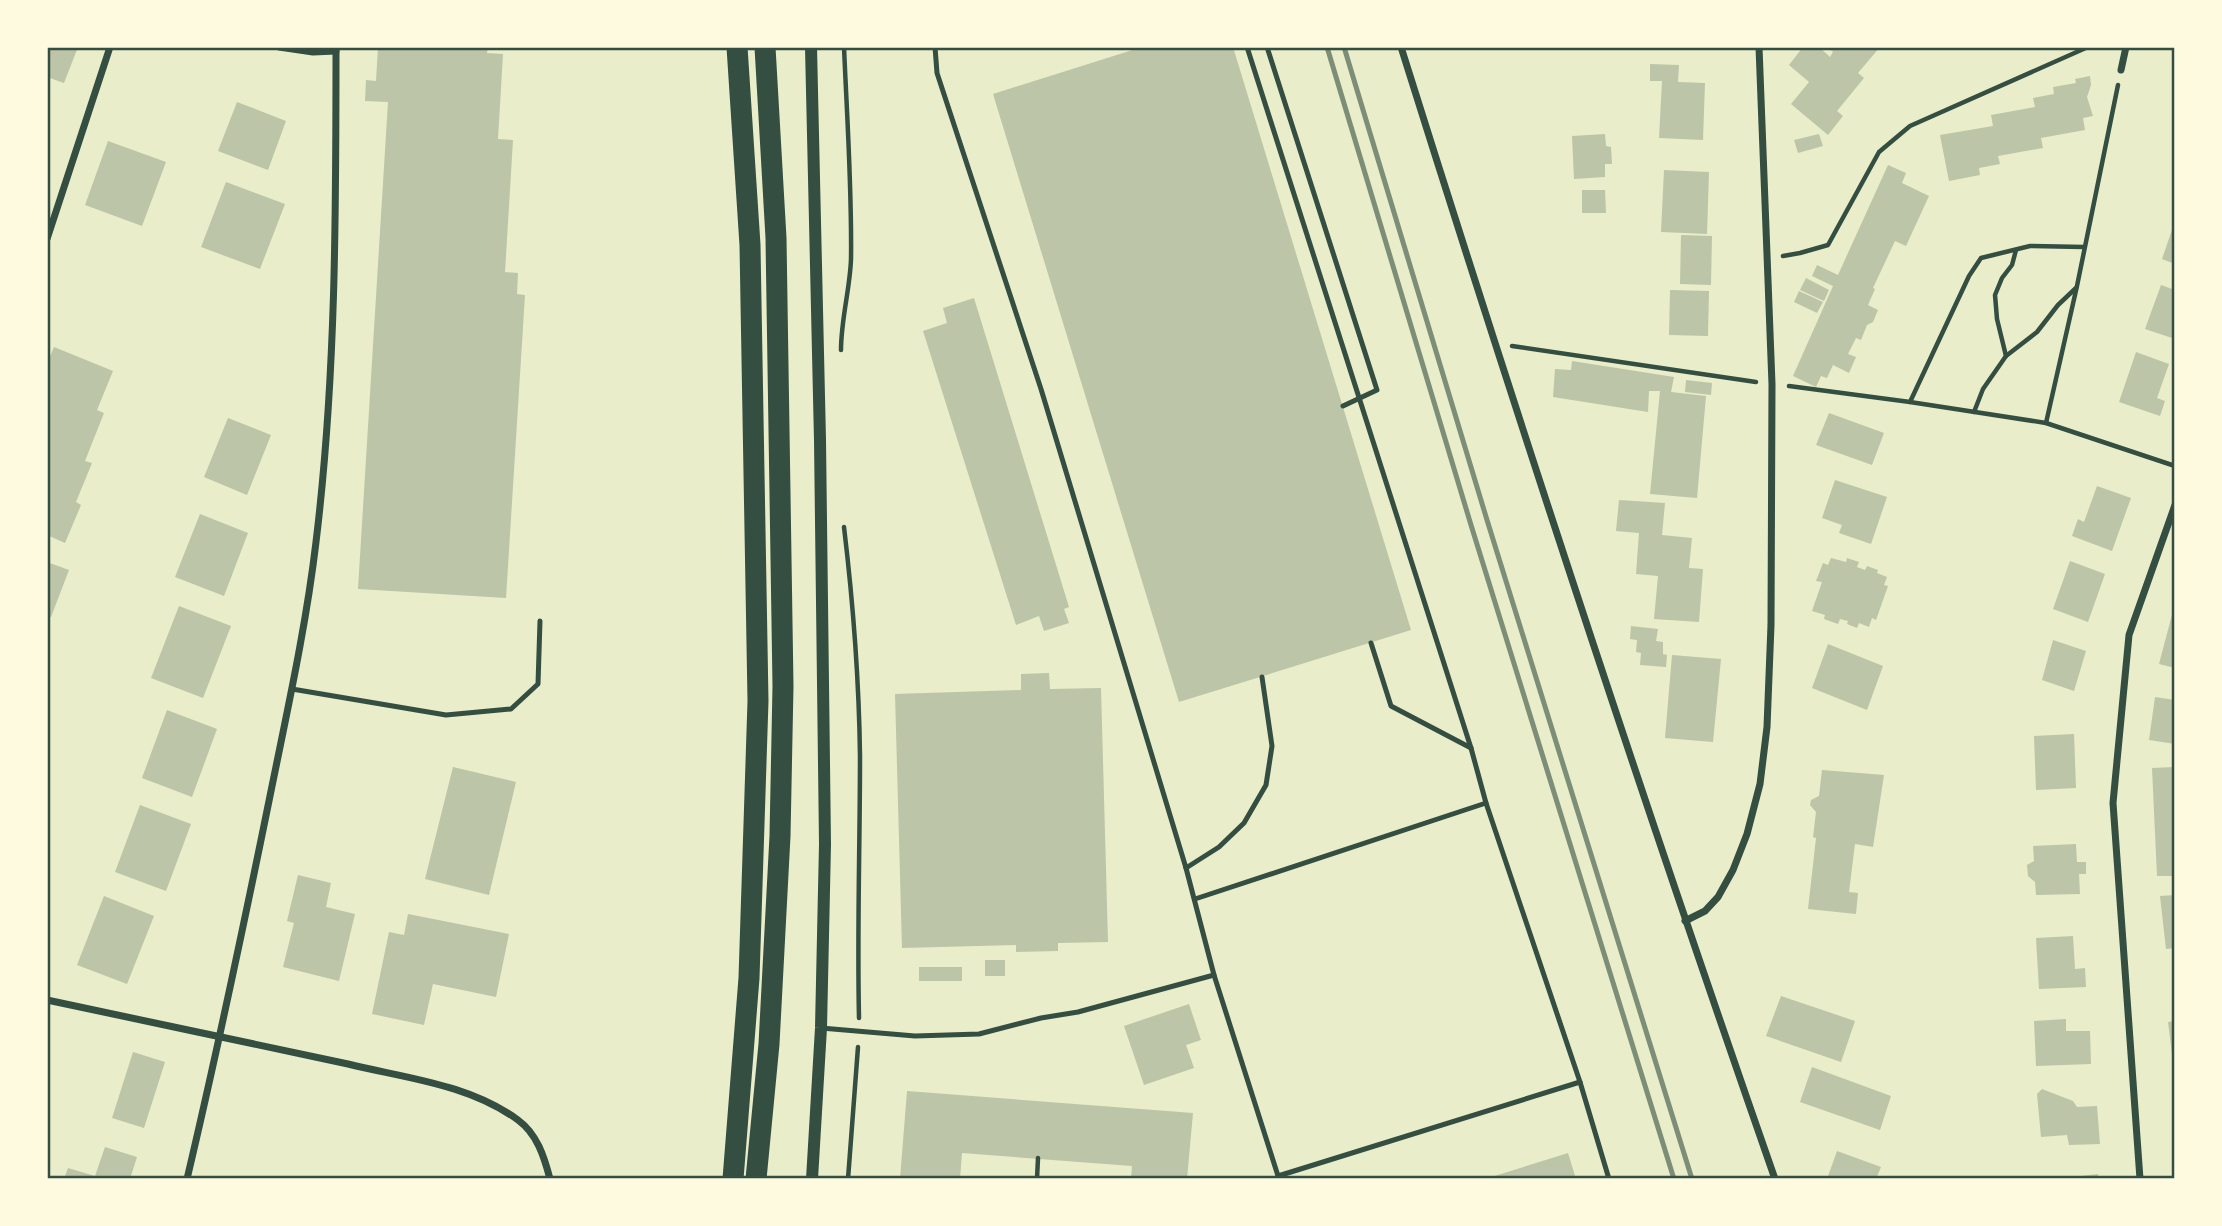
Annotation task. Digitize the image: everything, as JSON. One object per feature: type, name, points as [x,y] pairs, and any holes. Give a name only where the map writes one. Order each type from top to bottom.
[{"type":"highway","points":[[733,1179],[749,978],[758,701],[750,246],[737,47]]},
{"type":"highway","points":[[756,1179],[768,1044],[778,877],[783,686],[776,238],[765,47]]},
{"type":"street","points":[[47,239],[110,47]]},
{"type":"street","points":[[187,1179],[221,1038],[292,688],[316,540],[329,385],[334,266],[336,49],[313,52],[279,47]]},
{"type":"street","points":[[1401,47],[1494,344],[1685,921],[1775,1179]]},
{"type":"street","points":[[1685,921],[1705,911],[1718,897],[1733,870],[1747,834],[1760,784],[1767,727],[1771,625],[1772,384],[1759,47]]},
{"type":"street","points":[[2121,70],[2126,47]]},
{"type":"street","points":[[811,48],[820,440],[825,844],[821,1028],[812,1179]]},
{"type":"street","points":[[2140,1179],[2113,803],[2129,635],[2175,505]]},
{"type":"street","points":[[47,1000],[465,1091],[503,1110],[534,1136],[550,1179]]},
{"type":"lane","points":[[935,47],[937,73],[1045,401],[1186,867],[1214,975],[1279,1178],[1580,1082]]},
{"type":"lane","points":[[1247,47],[1471,748],[1486,803],[1580,1082],[1609,1179]]},
{"type":"lane","points":[[1267,47],[1377,390],[1343,406]]},
{"type":"lane","points":[[292,688],[446,715],[511,709],[538,684],[540,621]]},
{"type":"lane","points":[[1371,643],[1391,706],[1471,748]]},
{"type":"lane","points":[[1186,867],[1219,847],[1244,823],[1266,785],[1272,746],[1262,677]]},
{"type":"lane","points":[[1195,899],[1486,803]]},
{"type":"lane","points":[[821,1028],[915,1036],[979,1034],[1041,1018],[1078,1013],[1214,975]]},
{"type":"path","points":[[841,354],[841,334],[851,263],[852,220],[844,47]]},
{"type":"path","points":[[1800,253],[1828,245],[1879,152],[1910,126],[2088,47]]},
{"type":"path","points":[[2046,423],[2121,70]]},
{"type":"path","points":[[1910,402],[1969,275],[1981,258],[2030,246],[2084,247]]},
{"type":"path","points":[[2006,356],[1999,330],[1995,295],[2002,278],[2012,265],[2015,250]]},
{"type":"path","points":[[1974,412],[1983,389],[2006,356],[2037,332],[2077,286]]},
{"type":"path","points":[[1494,344],[2046,423],[2175,466]]},
{"type":"path","points":[[842,517],[853,600],[860,754],[857,946],[859,1031],[848,1179]]},
{"type":"path","points":[[1037,1179],[1038,1158]]},
{"type":"building","points":[[47,47],[78,47],[64,83],[47,77]]},
{"type":"building","points":[[378,47],[488,47],[487,53],[503,54],[498,139],[513,140],[505,272],[518,273],[517,294],[525,295],[506,598],[358,589],[388,102],[365,101],[366,80],[376,81]]},
{"type":"building","points":[[1142,47],[1233,47],[1411,630],[1179,702],[993,94]]},
{"type":"building","points":[[1803,47],[1819,47],[1830,57],[1833,52],[1827,47],[1880,47],[1858,73],[1864,78],[1837,111],[1843,116],[1828,135],[1791,104],[1809,82],[1789,65]]},
{"type":"building","points":[[1650,64],[1679,65],[1678,82],[1705,83],[1703,140],[1659,138],[1662,81],[1650,81]]},
{"type":"building","points":[[2090,76],[2091,85],[2087,97],[2093,116],[2083,118],[2085,130],[2041,138],[2043,148],[1998,156],[2000,164],[1979,168],[1980,175],[1949,181],[1940,135],[1993,126],[1991,115],[2035,107],[2033,98],[2054,94],[2053,87],[2076,83],[2075,79]]},
{"type":"building","points":[[237,102],[286,121],[268,170],[218,151]]},
{"type":"building","points":[[1605,134],[1606,146],[1611,147],[1612,164],[1605,164],[1605,177],[1574,179],[1572,136]]},
{"type":"building","points":[[1819,134],[1823,146],[1798,153],[1794,140]]},
{"type":"building","points":[[108,141],[166,162],[142,226],[85,205]]},
{"type":"building","points":[[1888,165],[1906,173],[1902,183],[1929,196],[1906,246],[1895,241],[1873,288],[1875,289],[1868,305],[1878,310],[1873,322],[1867,325],[1861,340],[1856,338],[1848,354],[1856,357],[1849,373],[1833,365],[1827,378],[1821,376],[1816,387],[1793,376],[1833,286],[1812,276],[1817,265],[1838,275]]},
{"type":"building","points":[[1664,170],[1709,172],[1707,234],[1661,232]]},
{"type":"building","points":[[226,182],[285,204],[260,269],[201,247]]},
{"type":"building","points":[[1582,190],[1605,190],[1606,213],[1582,213]]},
{"type":"building","points":[[2175,221],[2175,264],[2162,259]]},
{"type":"building","points":[[1681,235],[1712,236],[1711,285],[1680,284]]},
{"type":"building","points":[[1806,278],[1829,290],[1824,301],[1800,290]]},
{"type":"building","points":[[2161,285],[2175,290],[2175,339],[2145,329]]},
{"type":"building","points":[[1670,290],[1709,291],[1708,336],[1669,335]]},
{"type":"building","points":[[1799,291],[1823,302],[1817,313],[1794,302]]},
{"type":"building","points":[[974,298],[1069,607],[1064,609],[1069,623],[1044,631],[1039,616],[1016,625],[923,331],[947,323],[943,308]]},
{"type":"building","points":[[54,347],[113,371],[97,410],[104,413],[85,461],[92,463],[76,502],[81,505],[65,543],[47,535],[47,364]]},
{"type":"building","points":[[2136,352],[2169,364],[2157,398],[2165,401],[2160,416],[2119,402]]},
{"type":"building","points":[[1572,361],[1674,377],[1671,392],[1706,396],[1697,498],[1650,494],[1660,391],[1649,391],[1648,412],[1553,397],[1555,369],[1571,370]]},
{"type":"building","points":[[1686,380],[1712,383],[1711,395],[1685,392]]},
{"type":"building","points":[[1829,413],[1884,433],[1872,465],[1816,445]]},
{"type":"building","points":[[228,418],[271,435],[247,495],[204,477]]},
{"type":"building","points":[[1835,480],[1887,497],[1871,544],[1839,533],[1842,525],[1822,518]]},
{"type":"building","points":[[2097,486],[2131,498],[2112,551],[2072,536],[2078,519],[2084,522]]},
{"type":"building","points":[[1619,500],[1665,503],[1662,535],[1692,538],[1689,568],[1703,569],[1699,622],[1654,619],[1658,576],[1636,574],[1639,533],[1616,531]]},
{"type":"building","points":[[200,514],[248,533],[224,596],[175,577]]},
{"type":"building","points":[[1831,558],[1846,562],[1847,558],[1859,562],[1857,567],[1865,570],[1867,566],[1887,577],[1884,585],[1888,586],[1876,620],[1872,618],[1869,627],[1859,623],[1857,628],[1840,619],[1838,624],[1824,619],[1825,615],[1812,611],[1822,582],[1816,581],[1823,563],[1828,565]]},
{"type":"building","points":[[2070,561],[2105,574],[2088,622],[2053,609]]},
{"type":"building","points":[[47,562],[69,570],[51,617],[47,616]]},
{"type":"building","points":[[179,606],[231,626],[203,698],[151,678]]},
{"type":"building","points":[[2175,607],[2175,668],[2159,664]]},
{"type":"building","points":[[1631,626],[1658,629],[1656,641],[1663,642],[1663,654],[1667,655],[1666,667],[1640,665],[1641,653],[1636,652],[1637,640],[1630,639]]},
{"type":"building","points":[[2053,640],[2086,651],[2074,691],[2042,680]]},
{"type":"building","points":[[1828,644],[1883,666],[1867,710],[1812,688]]},
{"type":"building","points":[[1672,655],[1721,659],[1713,742],[1665,738]]},
{"type":"building","points":[[1049,673],[1050,689],[1101,688],[1108,942],[1058,943],[1058,951],[1016,952],[1016,945],[902,948],[895,694],[1021,690],[1021,674]]},
{"type":"building","points":[[2155,697],[2175,700],[2175,744],[2149,740]]},
{"type":"building","points":[[167,710],[217,729],[192,797],[142,778]]},
{"type":"building","points":[[2074,734],[2076,788],[2036,790],[2034,736]]},
{"type":"building","points":[[453,767],[516,782],[489,895],[425,879]]},
{"type":"building","points":[[2175,767],[2175,876],[2157,876],[2152,768]]},
{"type":"building","points":[[1822,770],[1884,775],[1873,847],[1855,844],[1849,892],[1858,893],[1856,914],[1808,909],[1816,838],[1813,837],[1816,812],[1810,805],[1811,800],[1819,796]]},
{"type":"building","points":[[140,805],[191,824],[166,891],[115,872]]},
{"type":"building","points":[[2076,844],[2077,862],[2086,862],[2086,874],[2079,874],[2080,894],[2036,895],[2035,882],[2028,876],[2027,865],[2034,861],[2033,846]]},
{"type":"building","points":[[298,875],[331,883],[326,907],[355,914],[339,981],[283,967],[294,923],[287,921]]},
{"type":"building","points":[[2175,895],[2175,948],[2166,949],[2160,896]]},
{"type":"building","points":[[104,896],[154,916],[127,984],[77,965]]},
{"type":"building","points":[[408,914],[509,934],[496,997],[433,984],[424,1025],[372,1014],[389,932],[404,935]]},
{"type":"building","points":[[2073,936],[2075,969],[2085,968],[2086,987],[2039,989],[2036,938]]},
{"type":"building","points":[[985,960],[1005,960],[1005,976],[985,976]]},
{"type":"building","points":[[919,967],[962,967],[962,981],[919,981]]},
{"type":"building","points":[[1781,996],[1855,1021],[1841,1062],[1766,1036]]},
{"type":"building","points":[[1189,1004],[1201,1040],[1186,1045],[1194,1068],[1144,1085],[1124,1026]]},
{"type":"building","points":[[2066,1019],[2066,1031],[2090,1031],[2091,1064],[2036,1066],[2034,1021]]},
{"type":"building","points":[[2175,1021],[2175,1062],[2173,1062],[2168,1022]]},
{"type":"building","points":[[133,1052],[165,1062],[144,1128],[112,1118]]},
{"type":"building","points":[[1812,1067],[1891,1096],[1880,1130],[1800,1102]]},
{"type":"building","points":[[2042,1089],[2073,1101],[2077,1107],[2097,1106],[2100,1144],[2069,1145],[2067,1135],[2041,1137],[2037,1094]]},
{"type":"building","points":[[907,1091],[1193,1113],[1187,1179],[1131,1179],[1132,1166],[962,1153],[960,1179],[900,1179]]},
{"type":"building","points":[[105,1147],[137,1157],[130,1179],[64,1179],[68,1168],[95,1176]]},
{"type":"building","points":[[1837,1151],[1881,1167],[1876,1179],[1827,1179]]},
{"type":"building","points":[[1568,1153],[1576,1179],[1488,1179],[1488,1178]]},
{"type":"building","points":[[2098,1174],[2099,1179],[2072,1179],[2072,1177]]},
{"type":"railway","points":[[1327,47],[1471,525],[1674,1179]]},
{"type":"railway","points":[[1344,47],[1487,520],[1692,1179]]}]
